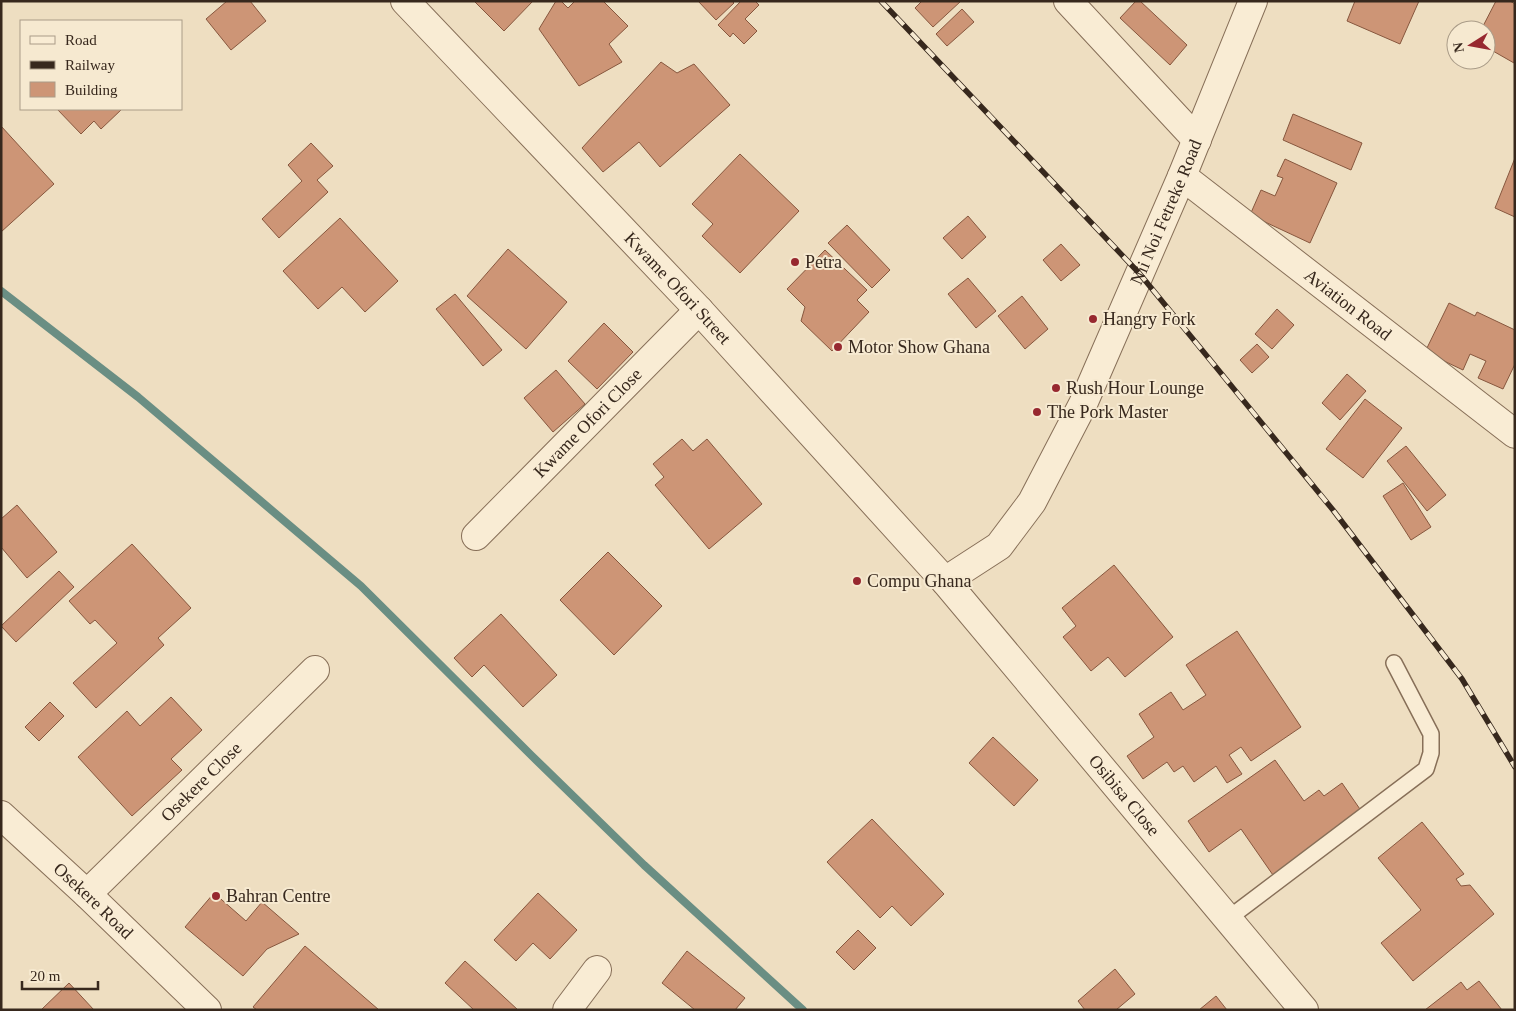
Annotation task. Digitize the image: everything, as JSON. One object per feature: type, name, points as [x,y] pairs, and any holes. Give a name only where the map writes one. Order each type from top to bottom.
[{"type":"street","name":"Kwame Ofori Street","points":[[405,1],[699,310],[944,581]]},
{"type":"street","points":[[1068,1],[1197,140]]},
{"type":"street","name":"Nii Noi Fetreke Road","points":[[944,581],[999,546],[1032,502],[1083,404],[1182,176],[1253,1]]},
{"type":"street","name":"Aviation Road","points":[[1182,176],[1515,434]]},
{"type":"street","name":"Kwame Ofori Close","points":[[476,536],[699,310]]},
{"type":"street","name":"Osibisa Close","points":[[944,581],[1229,918],[1304,1010]]},
{"type":"street","name":"Osekere Close","points":[[87,894],[314,670]]},
{"type":"street","name":"Osekere Road","points":[[1,815],[87,894],[207,1010]]},
{"type":"street","points":[[567,1010],[597,970]]},
{"type":"lane","points":[[1229,918],[1426,769],[1432,754],[1432,734],[1394,663]]},
{"type":"building","points":[[227,1],[250,1],[266,21],[231,50],[206,19]]},
{"type":"building","points":[[474,1],[533,1],[504,31]]},
{"type":"building","points":[[556,1],[561,1],[568,8],[575,1],[603,1],[628,26],[609,44],[622,62],[579,86],[539,29]]},
{"type":"building","points":[[698,1],[732,1],[734,3],[716,20]]},
{"type":"building","points":[[741,1],[755,1],[759,5],[745,19],[757,31],[744,44],[733,33],[730,37],[718,25]]},
{"type":"building","points":[[922,1],[961,1],[933,27],[915,8]]},
{"type":"building","points":[[1136,1],[1140,1],[1187,45],[1170,65],[1120,18]]},
{"type":"building","points":[[1355,1],[1419,1],[1400,44],[1347,21]]},
{"type":"building","points":[[1496,1],[1510,1],[1515,4],[1514,63],[1496,53],[1496,20],[1486,20]]},
{"type":"building","points":[[962,9],[974,22],[947,46],[936,34]]},
{"type":"building","points":[[661,62],[677,73],[694,64],[730,105],[660,167],[639,142],[603,172],[582,148]]},
{"type":"building","points":[[58,110],[121,110],[101,129],[94,121],[81,134]]},
{"type":"building","points":[[1293,114],[1362,143],[1351,170],[1283,140]]},
{"type":"building","points":[[1,126],[54,184],[1,232]]},
{"type":"building","points":[[311,143],[333,166],[317,180],[328,192],[279,238],[262,219],[302,181],[288,165]]},
{"type":"building","points":[[740,154],[799,211],[740,273],[702,236],[713,224],[692,204]]},
{"type":"building","points":[[1515,158],[1515,217],[1495,208]]},
{"type":"building","points":[[1285,159],[1337,183],[1310,243],[1250,215],[1261,190],[1275,196],[1283,178],[1277,176]]},
{"type":"building","points":[[968,216],[986,237],[962,259],[943,238]]},
{"type":"building","points":[[340,218],[398,281],[365,312],[342,287],[318,309],[283,271]]},
{"type":"building","points":[[847,225],[890,270],[872,288],[828,243]]},
{"type":"building","points":[[1061,244],[1080,265],[1061,281],[1043,260]]},
{"type":"building","points":[[508,249],[567,302],[526,349],[467,296]]},
{"type":"building","points":[[825,250],[867,290],[857,300],[869,312],[832,351],[801,321],[805,307],[787,289]]},
{"type":"building","points":[[968,278],[996,311],[976,328],[948,294]]},
{"type":"building","points":[[455,294],[502,350],[483,366],[436,309]]},
{"type":"building","points":[[1022,296],[1048,329],[1025,349],[998,316]]},
{"type":"building","points":[[1449,303],[1475,316],[1477,312],[1515,330],[1515,364],[1503,389],[1478,378],[1486,361],[1470,354],[1463,370],[1425,352]]},
{"type":"building","points":[[1277,309],[1294,325],[1272,349],[1255,334]]},
{"type":"building","points":[[604,323],[633,352],[597,389],[568,361]]},
{"type":"building","points":[[1257,344],[1269,357],[1252,373],[1240,360]]},
{"type":"building","points":[[556,370],[585,404],[553,432],[524,398]]},
{"type":"building","points":[[1347,374],[1366,391],[1340,420],[1322,403]]},
{"type":"building","points":[[1365,399],[1402,428],[1363,478],[1326,449]]},
{"type":"building","points":[[682,439],[693,451],[707,439],[762,504],[709,549],[655,485],[664,477],[653,464]]},
{"type":"building","points":[[1406,446],[1446,495],[1427,511],[1387,461]]},
{"type":"building","points":[[1403,483],[1431,527],[1411,540],[1383,496]]},
{"type":"building","points":[[17,505],[57,552],[27,578],[1,547],[1,519]]},
{"type":"building","points":[[132,544],[191,608],[158,638],[164,645],[96,708],[73,683],[117,643],[95,620],[90,624],[69,601]]},
{"type":"building","points":[[608,552],[662,606],[614,655],[560,600]]},
{"type":"building","points":[[1114,565],[1173,637],[1125,677],[1108,657],[1091,671],[1063,637],[1076,626],[1062,608]]},
{"type":"building","points":[[59,571],[74,587],[16,642],[1,626]]},
{"type":"building","points":[[501,614],[557,675],[523,707],[484,665],[472,677],[454,658]]},
{"type":"building","points":[[1237,631],[1301,727],[1251,761],[1241,747],[1229,755],[1242,774],[1227,783],[1216,766],[1194,782],[1183,766],[1174,772],[1167,762],[1143,779],[1127,756],[1154,737],[1139,714],[1171,692],[1183,710],[1206,695],[1186,665]]},
{"type":"building","points":[[171,697],[202,730],[171,759],[182,770],[132,816],[78,757],[127,711],[140,726]]},
{"type":"building","points":[[50,702],[64,716],[39,741],[25,727]]},
{"type":"building","points":[[993,737],[1038,780],[1014,806],[969,763]]},
{"type":"building","points":[[1275,760],[1304,801],[1319,790],[1324,796],[1342,783],[1364,815],[1275,878],[1241,829],[1209,852],[1188,821]]},
{"type":"building","points":[[872,819],[944,894],[911,926],[892,906],[880,918],[827,862]]},
{"type":"building","points":[[1422,822],[1464,874],[1456,879],[1461,886],[1470,885],[1494,914],[1413,981],[1381,943],[1421,910],[1378,858]]},
{"type":"building","points":[[214,893],[246,921],[262,902],[299,934],[267,949],[243,976],[185,927]]},
{"type":"building","points":[[538,893],[577,930],[550,959],[533,943],[516,961],[494,940]]},
{"type":"building","points":[[858,930],[876,948],[854,970],[836,952]]},
{"type":"building","points":[[305,946],[379,1010],[257,1010],[253,1007]]},
{"type":"building","points":[[687,951],[745,998],[735,1010],[695,1010],[662,983]]},
{"type":"building","points":[[465,961],[518,1010],[474,1010],[445,983]]},
{"type":"building","points":[[1115,969],[1135,994],[1116,1010],[1085,1010],[1078,1001]]},
{"type":"building","points":[[1479,981],[1502,1010],[1425,1010],[1461,982],[1467,990]]},
{"type":"building","points":[[69,983],[94,1010],[41,1010]]},
{"type":"building","points":[[1216,996],[1227,1010],[1199,1010]]},
{"type":"waterway","points":[[1,291],[138,397],[361,586],[644,865],[803,1010]]},
{"type":"railway","points":[[881,1],[1139,273],[1333,510],[1462,679],[1515,767]]},
{"type":"place","name":"Petra","points":[[795,262]]},
{"type":"place","name":"Hangry Fork","points":[[1093,319]]},
{"type":"place","name":"Motor Show Ghana","points":[[838,347]]},
{"type":"place","name":"Rush Hour Lounge","points":[[1056,388]]},
{"type":"place","name":"The Pork Master","points":[[1037,412]]},
{"type":"place","name":"Compu Ghana","points":[[857,581]]},
{"type":"place","name":"Bahran Centre","points":[[216,896]]}]
